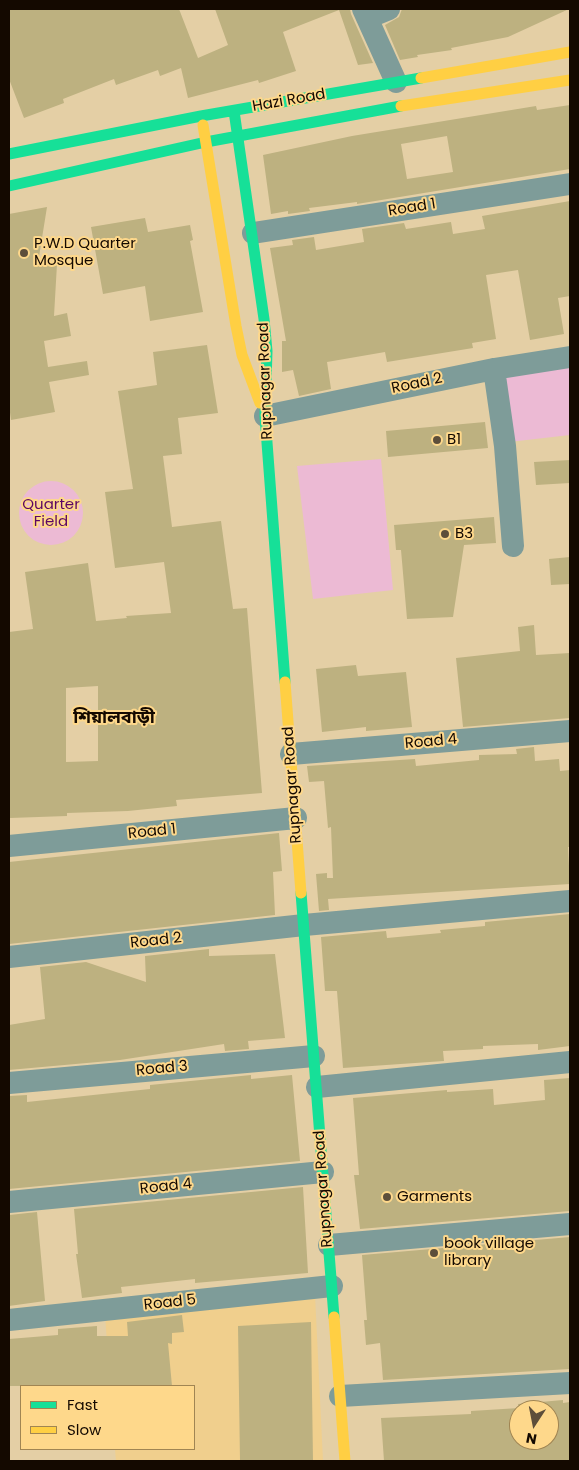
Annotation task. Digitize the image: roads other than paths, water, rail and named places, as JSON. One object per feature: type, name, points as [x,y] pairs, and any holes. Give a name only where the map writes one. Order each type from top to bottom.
[{"type":"street","points":[[389,9],[365,13],[396,82]]},
{"type":"street","name":"Hazi Road","points":[[12,150],[570,52]]},
{"type":"street","points":[[9,186],[206,142],[408,105],[570,80]]},
{"type":"street","name":"Rupnagar Road","points":[[234,111],[253,233],[267,351],[265,416],[345,1461]]},
{"type":"street","points":[[201,116],[242,355],[265,416]]},
{"type":"street","name":"Road 1","points":[[253,233],[570,184]]},
{"type":"street","name":"Road 2","points":[[265,416],[494,369],[570,356]]},
{"type":"street","points":[[494,369],[505,446],[513,546]]},
{"type":"street","name":"Road 4","points":[[291,754],[570,731]]},
{"type":"street","name":"Road 1","points":[[9,846],[296,818]]},
{"type":"street","points":[[304,925],[570,901]]},
{"type":"street","name":"Road 2","points":[[9,957],[304,925]]},
{"type":"street","name":"Road 3","points":[[9,1083],[314,1056]]},
{"type":"street","points":[[317,1087],[570,1062]]},
{"type":"street","name":"Road 4","points":[[9,1202],[323,1172]]},
{"type":"street","points":[[329,1245],[570,1224]]},
{"type":"street","name":"Road 5","points":[[9,1320],[332,1286]]},
{"type":"street","points":[[340,1396],[570,1383]]},
{"type":"place","name":"P.W.D Quarter Mosque","points":[[24,253]]},
{"type":"place","name":"B1","points":[[437,440]]},
{"type":"place","name":"B3","points":[[445,534]]},
{"type":"place","name":"Garments","points":[[387,1197]]},
{"type":"place","name":"book village library","points":[[434,1253]]},
{"type":"district","name":"শিয়ালবাড়ী","points":[[114,718]]},
{"type":"park label","name":"Quarter Field","points":[[51,514]]}]
